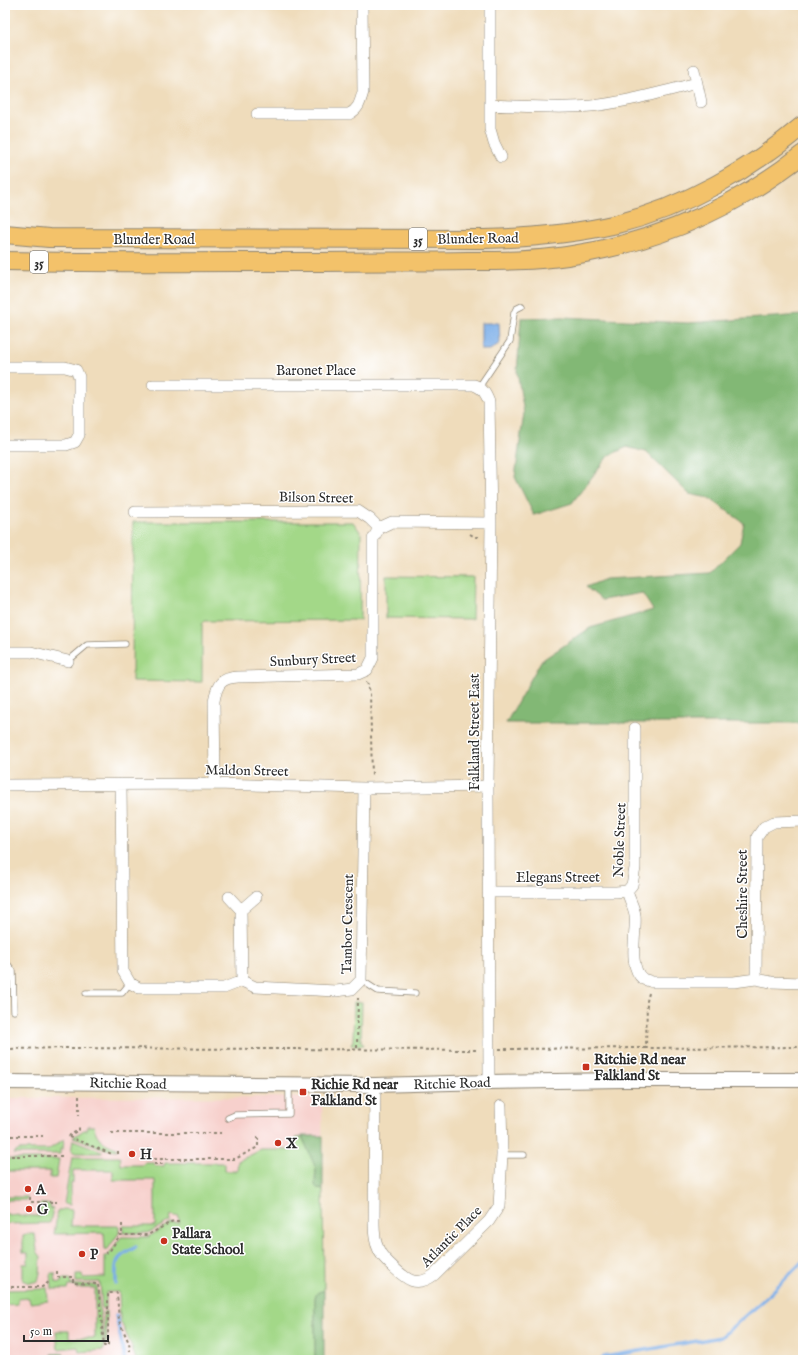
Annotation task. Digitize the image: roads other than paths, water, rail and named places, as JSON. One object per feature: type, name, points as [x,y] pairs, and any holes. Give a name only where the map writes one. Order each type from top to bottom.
[{"type":"main road","name":"Blunder Road","points":[[5,234],[49,238],[484,239],[530,238],[562,234],[618,223],[662,209],[705,190],[744,169],[784,141],[803,124]]},
{"type":"main road","name":"Blunder Road","points":[[5,261],[523,261],[565,257],[623,245],[669,231],[729,203],[774,177],[803,154]]},
{"type":"street","points":[[257,114],[349,114],[356,110],[363,92],[362,5]]},
{"type":"street","points":[[490,5],[490,129],[494,143],[501,157]]},
{"type":"street","points":[[694,70],[701,102]]},
{"type":"street","points":[[490,105],[564,107],[591,106],[696,83]]},
{"type":"street","points":[[5,367],[65,367],[76,370],[79,377],[79,435],[75,442],[66,445],[5,445]]},
{"type":"street","name":"Baronet Place","points":[[153,385],[474,385],[479,387]]},
{"type":"street","name":"Falkland Street East","points":[[479,387],[486,393],[489,402],[489,1082]]},
{"type":"street","name":"Bilson Street","points":[[135,512],[358,511],[370,519],[379,528]]},
{"type":"street","points":[[379,528],[392,522],[490,523]]},
{"type":"street","name":"Sunbury Street","points":[[215,784],[214,700],[215,691],[220,683],[228,678],[238,676],[358,674],[367,670],[373,658],[373,539],[379,528]]},
{"type":"street","points":[[5,652],[31,652],[68,661]]},
{"type":"street","name":"Noble Street","points":[[635,728],[635,868],[632,885],[627,891],[628,898],[635,913],[634,959],[636,968],[644,979],[652,982],[734,982],[756,979]]},
{"type":"street","points":[[122,784],[122,971],[130,983],[139,988],[224,988],[242,981],[241,910],[228,897]]},
{"type":"street","name":"Maldon Street","points":[[5,785],[368,784],[488,786]]},
{"type":"street","name":"Tambor Crescent","points":[[242,981],[256,987],[336,991],[352,990],[361,980],[368,784]]},
{"type":"street","name":"Cheshire Street","points":[[756,979],[757,837],[764,827],[774,822],[803,821]]},
{"type":"street","name":"Elegans Street","points":[[489,892],[627,891]]},
{"type":"street","points":[[241,910],[256,897]]},
{"type":"street","points":[[756,979],[771,982],[803,983]]},
{"type":"street","name":"Ritchie Road","points":[[5,1082],[375,1085],[626,1080],[803,1080]]},
{"type":"street","name":"Atlantic Place","points":[[375,1085],[374,1223],[376,1242],[383,1257],[403,1276],[411,1281],[417,1282],[427,1280],[434,1275],[489,1221],[499,1206],[502,1156],[501,1106]]},
{"type":"lane","points":[[479,387],[510,341],[514,313],[516,309],[522,306]]},
{"type":"lane","points":[[68,661],[87,645],[125,644]]},
{"type":"lane","points":[[5,961],[14,971],[14,1011]]},
{"type":"lane","points":[[361,980],[378,991],[415,992]]},
{"type":"lane","points":[[86,993],[122,993],[130,983]]},
{"type":"lane","points":[[228,1118],[235,1115],[289,1114],[289,1084]]},
{"type":"lane","points":[[502,1156],[524,1155]]},
{"type":"water","points":[[481,323],[499,323],[500,343],[490,350],[481,350]]},
{"type":"waterway","points":[[116,1284],[117,1261],[123,1255],[136,1247]]},
{"type":"waterway","points":[[601,1360],[604,1357],[721,1337],[770,1294],[803,1261]]},
{"type":"waterway","points":[[116,1315],[125,1360]]},
{"type":"place","name":"Ritchie Rd near Falkland St","points":[[586,1067]]},
{"type":"place","name":"Richie Rd near Falkland St","points":[[303,1092]]},
{"type":"place","name":"X","points":[[278,1143]]},
{"type":"place","name":"H","points":[[132,1154]]},
{"type":"place","name":"A","points":[[28,1189]]},
{"type":"place","name":"G","points":[[29,1209]]},
{"type":"place","name":"Pallara State School","points":[[164,1241]]},
{"type":"place","name":"P","points":[[82,1254]]}]
